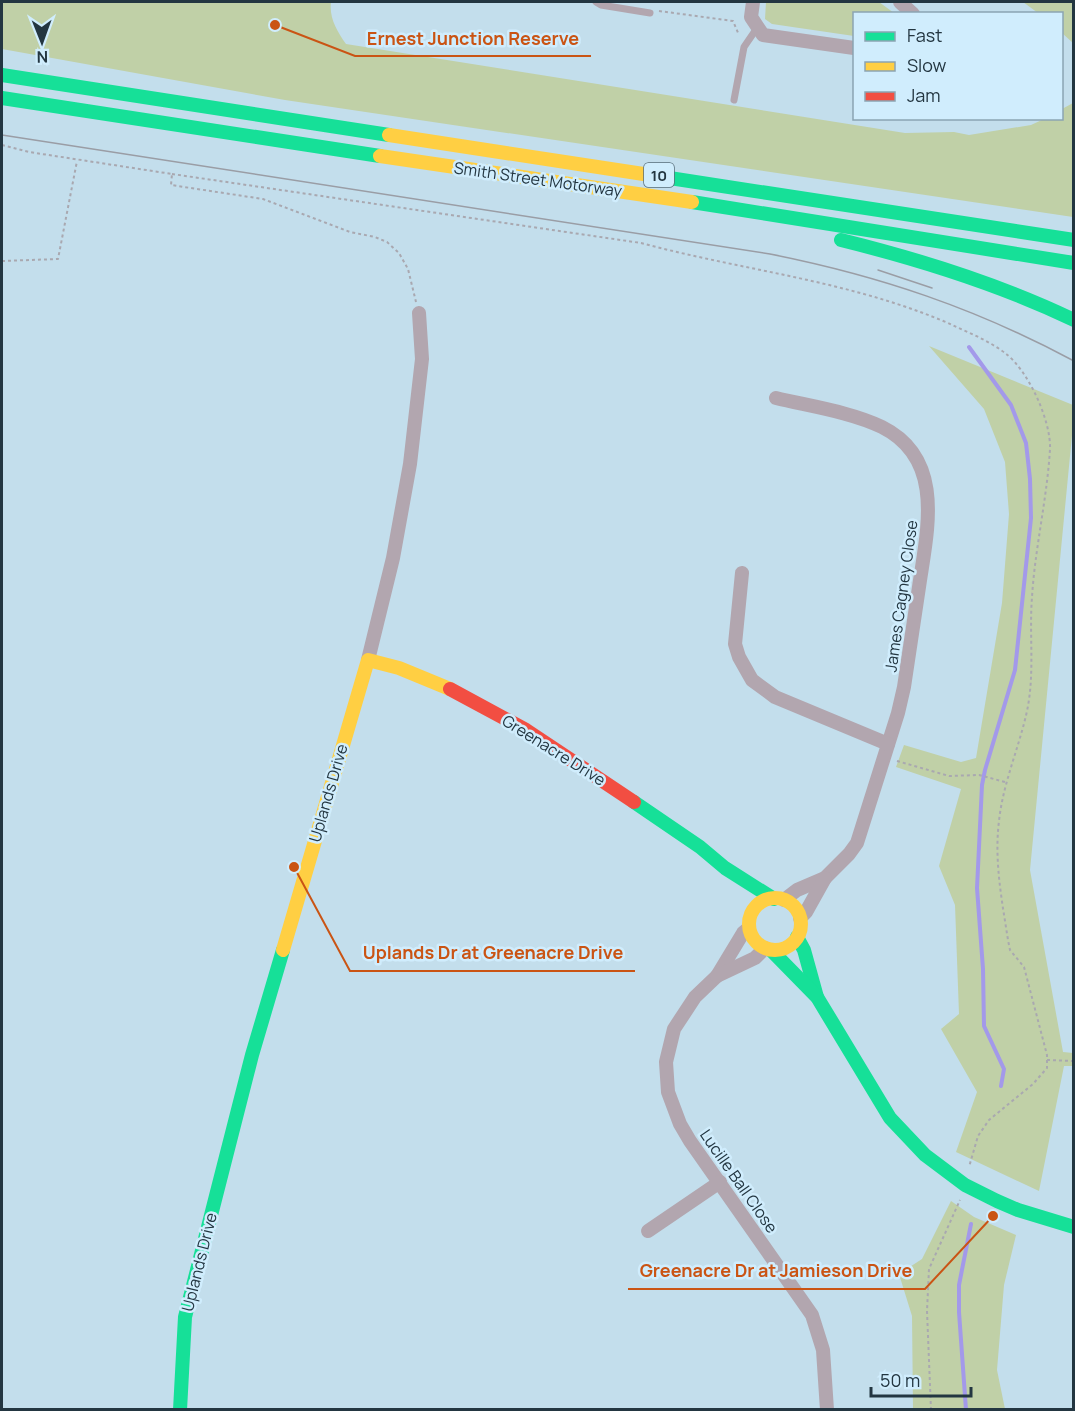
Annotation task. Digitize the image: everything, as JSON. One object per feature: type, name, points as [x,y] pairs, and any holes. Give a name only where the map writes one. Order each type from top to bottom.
[{"type":"main road","points":[[2,61],[91,78],[134,96]]},
{"type":"main road","name":"Smith Street Motorway","points":[[2,75],[1074,240]]},
{"type":"main road","name":"Smith Street Motorway","points":[[2,98],[772,214],[1074,263]]},
{"type":"main road","points":[[772,214],[810,233],[919,259],[996,285],[1074,320]]},
{"type":"main road","name":"Greenacre Drive","points":[[368,660],[399,668],[446,686],[526,730],[660,819],[725,868],[779,899]]},
{"type":"main road","name":"Uplands Drive","points":[[180,1410],[180,1366],[190,1296],[252,1055],[368,660]]},
{"type":"main road","name":"Greenacre Drive","points":[[725,868],[753,912]]},
{"type":"main road","points":[[768,949],[786,948],[797,937],[801,925],[797,910],[779,899],[766,900],[753,912],[749,928],[754,940],[768,949],[817,997],[890,1118],[925,1155],[965,1185],[1018,1210],[1074,1227]]},
{"type":"main road","points":[[797,937],[811,971],[817,997]]},
{"type":"street","points":[[753,2],[750,17],[763,35],[853,48]]},
{"type":"street","name":"Uplands Drive","points":[[368,660],[393,558],[410,464],[422,359],[419,313]]},
{"type":"street","name":"James Cagney Close","points":[[776,398],[867,420],[883,427],[898,437],[910,450],[926,479],[929,495],[928,524],[904,687],[886,751],[857,843],[825,878],[806,912],[800,918]]},
{"type":"street","points":[[742,573],[735,644],[744,669],[752,680],[775,697],[886,751]]},
{"type":"street","name":"James Cagney Close","points":[[779,899],[825,878]]},
{"type":"street","name":"Lucille Ball Close","points":[[749,928],[743,933],[717,976],[695,998],[674,1029],[668,1046],[666,1070],[669,1092],[680,1124],[812,1315],[823,1350],[827,1410]]},
{"type":"street","name":"Lucille Ball Close","points":[[717,976],[755,958],[768,949]]},
{"type":"street","points":[[648,1231],[720,1182]]},
{"type":"lane","points":[[596,2],[601,5],[650,13]]},
{"type":"lane","points":[[734,100],[744,47],[757,28]]},
{"type":"path","points":[[650,13],[661,10],[733,21],[744,47]]},
{"type":"path","points":[[2,146],[77,160],[641,243],[807,279],[907,307],[962,330],[1004,352],[1018,364],[1044,416],[1050,449],[1032,599],[1032,665],[1027,711],[1005,782],[999,824],[999,877],[1010,950],[1024,967],[1047,1055],[1047,1068],[1034,1084],[989,1120],[978,1136],[968,1168]]},
{"type":"path","points":[[2,261],[58,259],[77,160]]},
{"type":"path","points":[[172,174],[171,185],[263,199],[350,232],[387,242],[399,253],[408,269],[419,313]]},
{"type":"path","points":[[886,751],[949,776],[979,775],[1005,782]]},
{"type":"path","points":[[1047,1060],[1074,1061]]},
{"type":"path","points":[[932,1410],[927,1311],[929,1269],[960,1199]]},
{"type":"green space","points":[[2,2],[331,2],[332,19],[346,44],[905,133],[954,132],[969,135],[1031,125],[1042,120],[1063,120],[1063,108],[1073,103],[1073,217],[285,100],[2,49]]},
{"type":"green space","points":[[766,2],[879,2],[893,12],[853,12],[853,36],[772,24],[765,19]]},
{"type":"green space","points":[[1023,2],[1073,2],[1073,43],[1063,34],[1063,12],[1037,12]]},
{"type":"green space","points":[[929,346],[1073,405],[1073,425],[1030,870],[1063,1052],[1073,1053],[1074,1066],[1064,1066],[1039,1191],[956,1152],[977,1092],[941,1029],[959,1014],[955,905],[939,866],[961,789],[896,767],[904,745],[961,762],[976,758],[1002,603],[1009,514],[1005,462],[984,409]]},
{"type":"green space","points":[[951,1201],[974,1217],[1016,1235],[1004,1285],[997,1370],[1005,1409],[913,1409],[912,1316],[899,1274],[922,1259]]},
{"type":"waterway","points":[[969,347],[1011,405],[1026,443],[1030,479],[1031,518],[1015,670],[982,785],[977,888],[983,969],[984,1026],[1004,1069],[1001,1086]]},
{"type":"waterway","points":[[966,1410],[959,1285],[971,1224]]},
{"type":"tram line","points":[[2,135],[770,254],[850,273],[926,296],[1000,325],[1074,361]]},
{"type":"tram line","points":[[878,270],[932,288]]},
{"type":"traffic: fast","points":[[2,75],[389,135]]},
{"type":"traffic: fast","points":[[2,98],[380,156]]},
{"type":"traffic: fast","points":[[650,175],[1074,240]]},
{"type":"traffic: fast","points":[[692,202],[1074,263]]},
{"type":"traffic: fast","points":[[841,240],[960,274],[1017,295],[1074,320]]},
{"type":"traffic: fast","points":[[634,802],[700,847],[725,868],[774,899]]},
{"type":"traffic: fast","points":[[797,937],[804,950],[817,997]]},
{"type":"traffic: fast","points":[[180,1410],[185,1317],[252,1055],[283,950]]},
{"type":"traffic: fast","points":[[771,950],[817,997],[890,1118],[925,1155],[965,1185],[997,1201],[1018,1210],[1074,1227]]},
{"type":"traffic: slow","points":[[389,135],[650,175]]},
{"type":"traffic: slow","points":[[380,156],[692,202]]},
{"type":"traffic: slow","points":[[283,950],[368,660],[399,668],[450,689]]},
{"type":"traffic: slow","points":[[775,898],[785,900],[793,906],[799,914],[801,924],[799,934],[793,942],[785,948],[775,950],[765,948],[757,942],[751,934],[749,924],[751,914],[757,906],[765,900],[775,898]]},
{"type":"traffic: jam","points":[[450,689],[526,730],[634,802]]},
{"type":"place","name":"Ernest Junction Reserve","points":[[275,25]]},
{"type":"place","name":"Uplands Dr at Greenacre Drive","points":[[294,867]]},
{"type":"place","name":"Greenacre Dr at Jamieson Drive","points":[[993,1216]]}]
